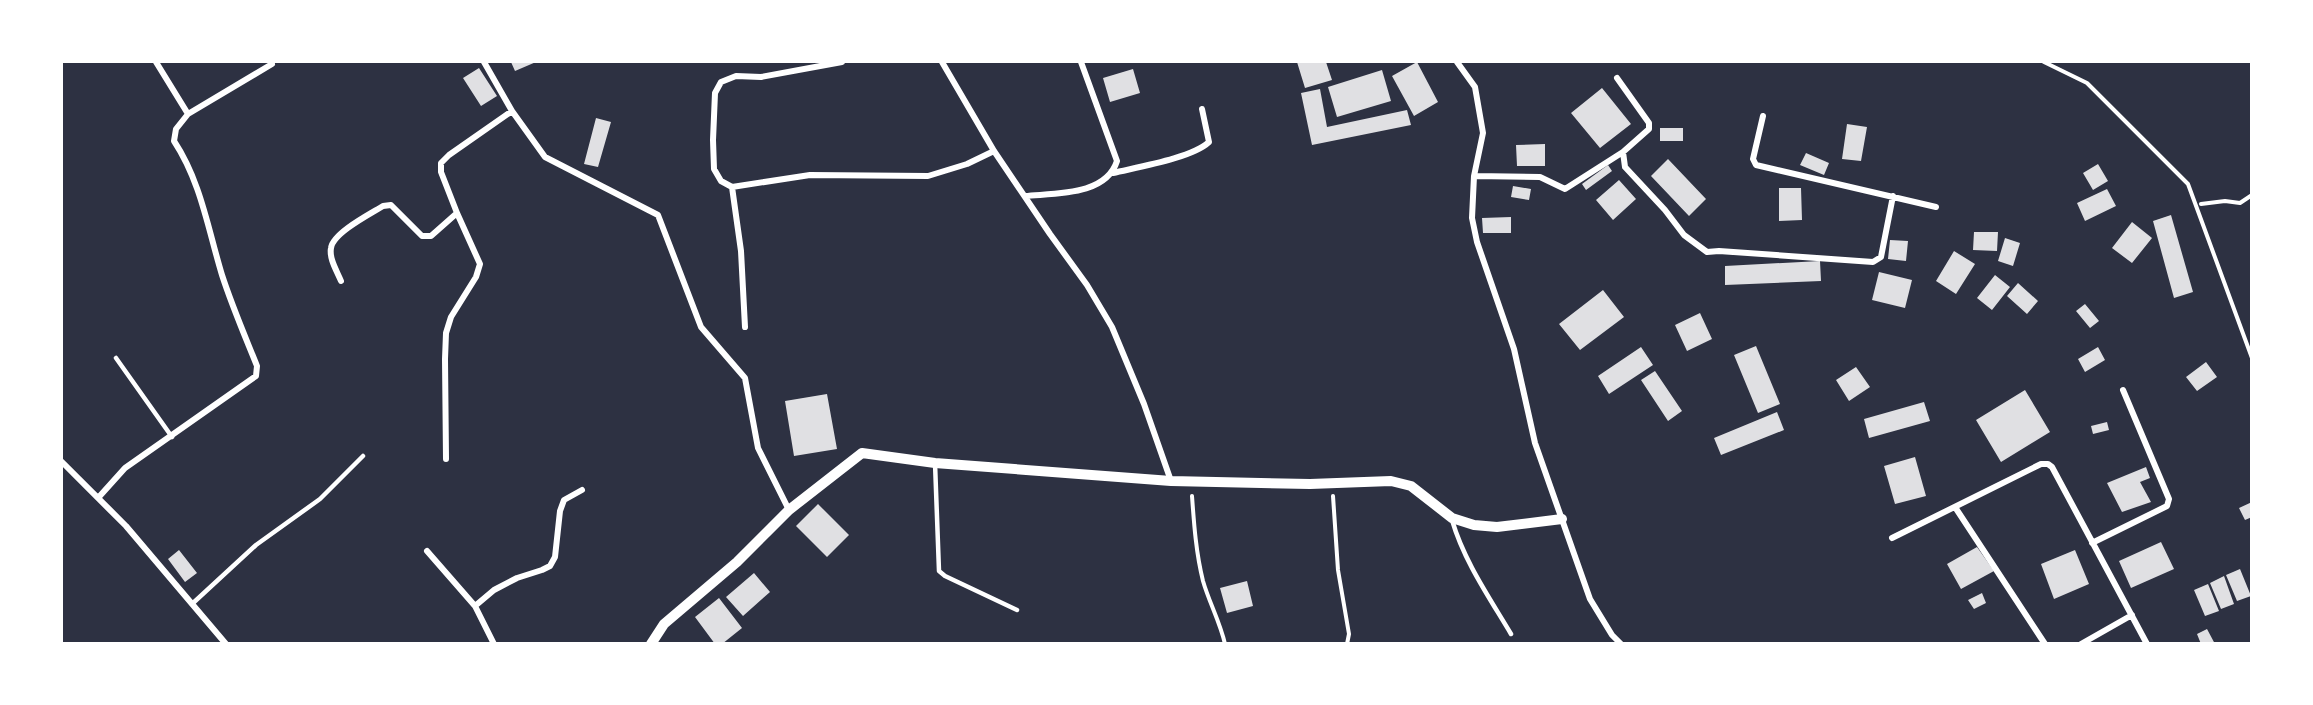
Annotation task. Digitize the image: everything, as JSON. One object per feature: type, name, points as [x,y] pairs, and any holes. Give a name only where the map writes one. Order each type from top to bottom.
[{"type":"street","points":[[156,62],[188,114]]},
{"type":"street","points":[[484,62],[512,111],[545,158],[658,215],[700,327],[745,378],[758,448],[789,510]]},
{"type":"street","points":[[842,62],[761,77],[736,76],[721,82],[715,93],[713,140],[714,169],[721,180],[732,188],[810,175],[928,176],[967,164],[994,151]]},
{"type":"street","points":[[942,62],[994,151],[1087,285],[1112,327],[1144,404],[1171,481]]},
{"type":"street","points":[[1081,62],[1117,162],[1113,173]]},
{"type":"street","points":[[1457,62],[1475,87],[1483,133],[1474,176],[1472,218],[1477,242],[1514,349],[1535,443],[1590,598],[1612,635],[1621,644]]},
{"type":"street","points":[[98,498],[125,468],[256,376],[257,366],[222,274],[206,211],[184,156],[174,141],[176,129],[188,114],[272,64]]},
{"type":"street","points":[[1474,176],[1540,177],[1565,189],[1623,152],[1649,129],[1649,123],[1617,78]]},
{"type":"street","points":[[1026,196],[1090,189],[1113,173],[1161,162],[1203,147],[1209,142],[1209,136],[1202,109]]},
{"type":"street","points":[[446,459],[444,359],[446,333],[451,317],[476,277],[480,264],[441,172],[441,164],[449,154],[512,111]]},
{"type":"street","points":[[1763,116],[1753,159],[1756,165],[1936,207]]},
{"type":"street","points":[[1623,152],[1625,167],[1665,210],[1684,235],[1707,252],[1874,262],[1881,257],[1893,196]]},
{"type":"street","points":[[732,188],[741,251],[745,327]]},
{"type":"street","points":[[341,281],[331,257],[331,246],[337,237],[383,206],[391,205],[398,210],[422,236],[431,236],[457,213]]},
{"type":"street","points":[[2092,543],[2167,506],[2169,499],[2123,390]]},
{"type":"street","points":[[651,644],[664,624],[738,562],[789,510],[862,453],[935,463],[1171,481],[1310,484],[1390,481],[1411,486],[1452,518],[1474,525],[1497,527],[1562,519]]},
{"type":"street","points":[[62,462],[126,526],[225,644]]},
{"type":"street","points":[[1892,538],[2040,464],[2048,464],[2052,467],[2147,644]]},
{"type":"street","points":[[475,606],[502,586],[550,566],[555,557],[560,511],[564,500],[582,490]]},
{"type":"street","points":[[1955,507],[2045,644]]},
{"type":"street","points":[[427,551],[475,606],[494,644]]},
{"type":"street","points":[[2081,644],[2132,615]]},
{"type":"lane","points":[[116,358],[172,437]]},
{"type":"lane","points":[[192,604],[256,544],[320,499],[363,456]]},
{"type":"lane","points":[[935,463],[939,571],[1017,610]]},
{"type":"lane","points":[[1452,518],[1458,540],[1467,559],[1511,634]]},
{"type":"path","points":[[2044,62],[2087,83],[2188,184],[2252,358]]},
{"type":"path","points":[[2201,204],[2225,201],[2240,203],[2252,195]]},
{"type":"path","points":[[1191,480],[1195,535],[1203,581],[1220,622],[1225,644]]},
{"type":"path","points":[[1333,482],[1338,570],[1349,634],[1347,644]]},
{"type":"building","points":[[511,62],[536,62],[515,71]]},
{"type":"building","points":[[1297,62],[1326,62],[1332,80],[1305,88]]},
{"type":"building","points":[[1417,62],[1438,102],[1414,116],[1392,76]]},
{"type":"building","points":[[479,68],[497,96],[481,106],[463,78]]},
{"type":"building","points":[[1133,69],[1140,93],[1110,102],[1103,78]]},
{"type":"building","points":[[1382,70],[1391,101],[1337,117],[1328,87]]},
{"type":"building","points":[[1602,88],[1631,124],[1600,148],[1571,113]]},
{"type":"building","points":[[1320,89],[1327,127],[1407,110],[1411,125],[1312,145],[1301,93]]},
{"type":"building","points":[[596,118],[611,122],[598,167],[584,164]]},
{"type":"building","points":[[1847,124],[1867,127],[1861,161],[1842,159]]},
{"type":"building","points":[[1660,128],[1683,128],[1683,141],[1660,141]]},
{"type":"building","points":[[1545,144],[1545,166],[1517,166],[1516,145]]},
{"type":"building","points":[[1806,153],[1829,163],[1824,175],[1800,165]]},
{"type":"building","points":[[1668,159],[1706,199],[1689,216],[1651,176]]},
{"type":"building","points":[[2098,164],[2108,181],[2093,190],[2083,173]]},
{"type":"building","points":[[1608,165],[1612,171],[1586,190],[1582,184]]},
{"type":"building","points":[[1619,180],[1636,199],[1613,220],[1596,200]]},
{"type":"building","points":[[1513,186],[1531,189],[1529,200],[1511,197]]},
{"type":"building","points":[[1779,188],[1801,188],[1802,220],[1779,221]]},
{"type":"building","points":[[2107,189],[2116,206],[2085,221],[2077,203]]},
{"type":"building","points":[[2171,215],[2193,292],[2174,298],[2153,221]]},
{"type":"building","points":[[1511,217],[1511,233],[1483,233],[1482,218]]},
{"type":"building","points":[[2132,222],[2152,238],[2132,263],[2112,248]]},
{"type":"building","points":[[1974,232],[1998,232],[1997,251],[1973,250]]},
{"type":"building","points":[[2005,238],[2020,243],[2013,266],[1998,261]]},
{"type":"building","points":[[1890,240],[1908,241],[1906,261],[1888,259]]},
{"type":"building","points":[[1954,251],[1975,264],[1956,294],[1936,281]]},
{"type":"building","points":[[1820,261],[1821,281],[1725,285],[1725,266]]},
{"type":"building","points":[[1879,272],[1912,280],[1905,308],[1872,300]]},
{"type":"building","points":[[1995,275],[2010,287],[1992,310],[1977,298]]},
{"type":"building","points":[[2018,283],[2038,301],[2027,314],[2007,296]]},
{"type":"building","points":[[1603,290],[1624,317],[1580,350],[1559,324]]},
{"type":"building","points":[[2085,304],[2099,321],[2090,328],[2076,311]]},
{"type":"building","points":[[1700,313],[1712,339],[1687,351],[1675,325]]},
{"type":"building","points":[[1756,346],[1780,404],[1758,413],[1734,355]]},
{"type":"building","points":[[1641,347],[1653,365],[1609,394],[1598,376]]},
{"type":"building","points":[[2098,347],[2105,360],[2085,372],[2078,359]]},
{"type":"building","points":[[2206,362],[2217,377],[2197,391],[2186,377]]},
{"type":"building","points":[[1856,367],[1870,387],[1849,401],[1836,380]]},
{"type":"building","points":[[1655,371],[1682,411],[1668,421],[1641,380]]},
{"type":"building","points":[[2025,390],[2050,432],[2001,462],[1976,420]]},
{"type":"building","points":[[827,394],[837,449],[794,456],[785,401]]},
{"type":"building","points":[[1924,402],[1930,421],[1869,438],[1864,419]]},
{"type":"building","points":[[1777,412],[1784,430],[1721,455],[1714,438]]},
{"type":"building","points":[[2107,422],[2109,430],[2093,434],[2091,426]]},
{"type":"building","points":[[1915,457],[1926,496],[1895,504],[1884,466]]},
{"type":"building","points":[[2146,467],[2150,478],[2140,482],[2151,502],[2122,512],[2107,483]]},
{"type":"building","points":[[2252,502],[2252,517],[2245,520],[2239,508]]},
{"type":"building","points":[[818,504],[849,535],[827,557],[796,526]]},
{"type":"building","points":[[2161,542],[2174,569],[2131,588],[2119,561]]},
{"type":"building","points":[[1977,547],[1994,571],[1961,589],[1947,564]]},
{"type":"building","points":[[179,550],[197,573],[185,582],[168,559]]},
{"type":"building","points":[[2075,550],[2089,584],[2054,599],[2041,564]]},
{"type":"building","points":[[2240,569],[2251,596],[2237,601],[2226,575]]},
{"type":"building","points":[[754,573],[770,592],[743,616],[726,597]]},
{"type":"building","points":[[2224,576],[2234,604],[2221,609],[2210,583]]},
{"type":"building","points":[[1247,581],[1253,606],[1227,613],[1220,588]]},
{"type":"building","points":[[2208,584],[2219,611],[2205,616],[2194,590]]},
{"type":"building","points":[[1982,593],[1986,603],[1974,609],[1968,600]]},
{"type":"building","points":[[719,598],[742,628],[722,644],[715,644],[695,617]]},
{"type":"building","points":[[2207,629],[2215,644],[2201,644],[2197,634]]}]
